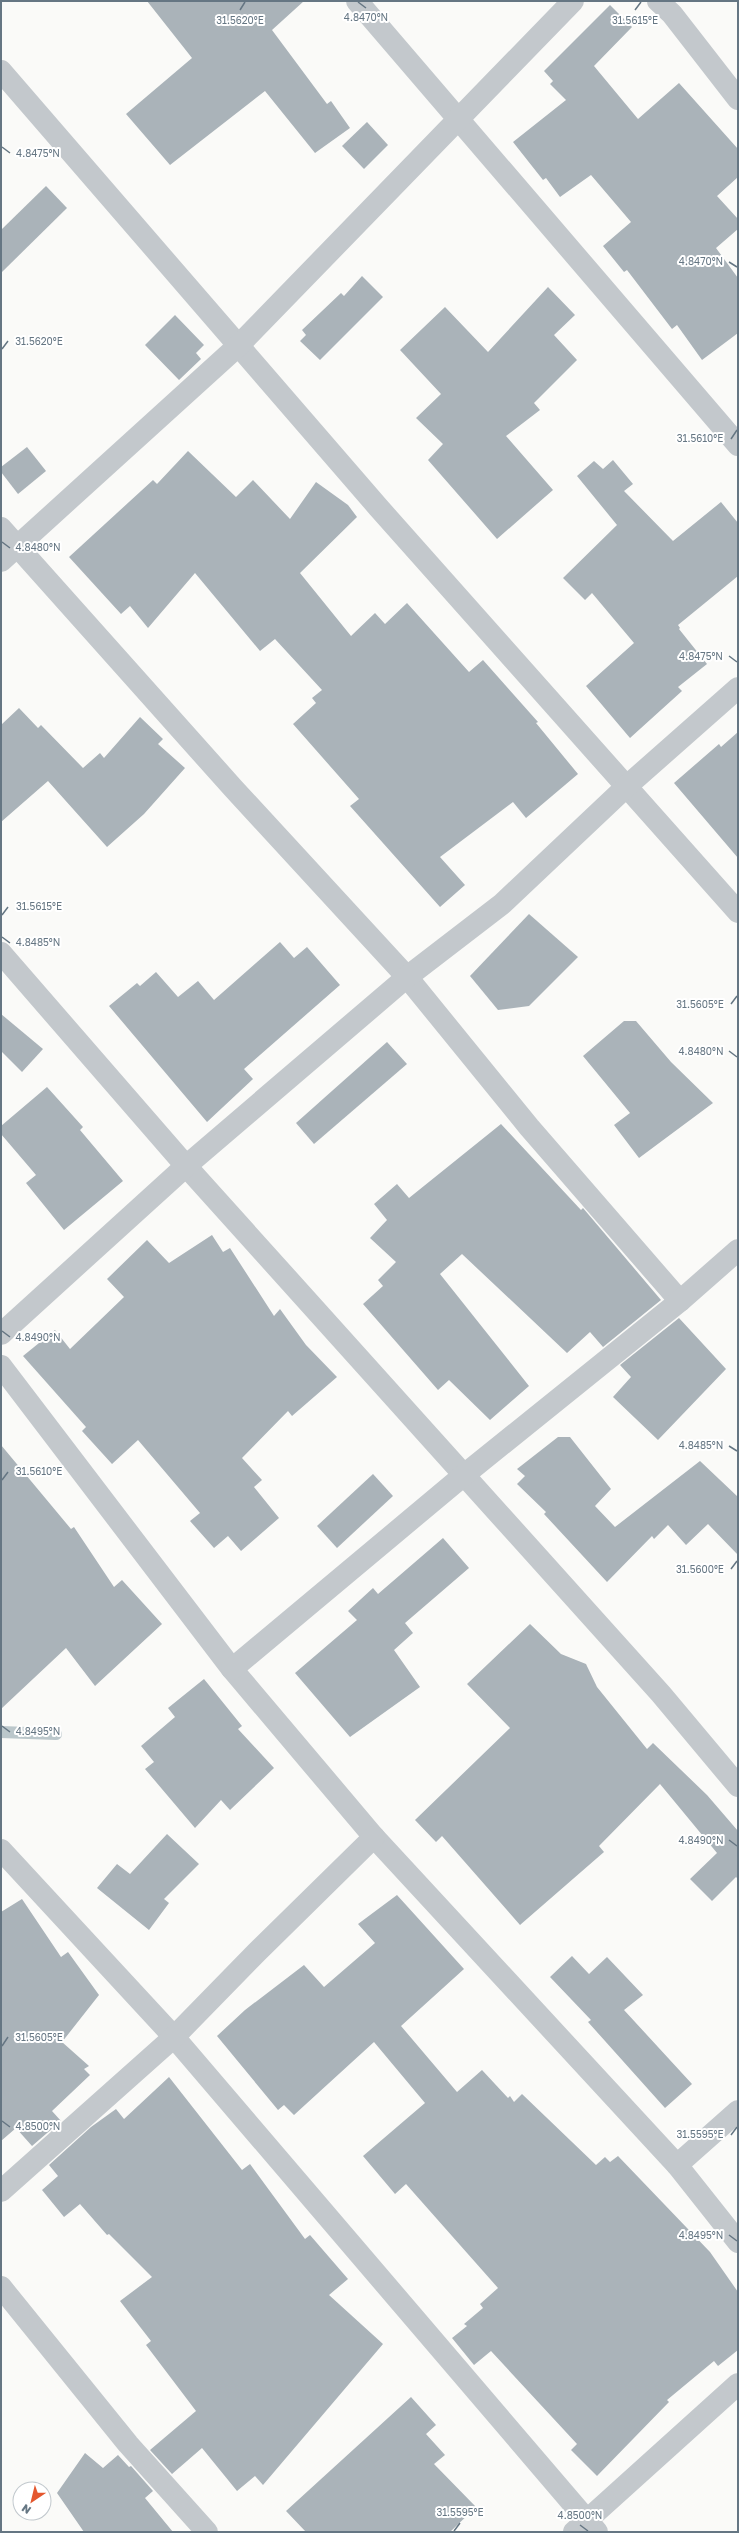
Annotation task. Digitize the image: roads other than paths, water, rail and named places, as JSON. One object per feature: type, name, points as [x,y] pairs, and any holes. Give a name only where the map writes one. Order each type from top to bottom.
[{"type":"street","points":[[357,1],[458,121],[738,445]]},
{"type":"street","points":[[1,561],[239,345],[573,1]]},
{"type":"street","points":[[658,1],[672,14],[738,99]]},
{"type":"street","points":[[1,71],[378,507],[738,912]]},
{"type":"street","points":[[1,528],[233,788],[407,977],[529,1127],[680,1300]]},
{"type":"street","points":[[1,1334],[186,1166],[407,977],[502,904],[627,786],[738,688]]},
{"type":"street","points":[[1,953],[186,1166],[661,1694],[738,1786]]},
{"type":"street","points":[[232,1668],[324,1589],[680,1300],[738,1250]]},
{"type":"street","points":[[1,1366],[232,1668],[374,1837],[677,2165],[738,2242]]},
{"type":"street","points":[[1,2191],[174,2037],[257,1952],[374,1837]]},
{"type":"street","points":[[1,1850],[174,2037],[586,2528],[738,2384]]},
{"type":"street","points":[[677,2165],[738,2111]]},
{"type":"street","points":[[1,2287],[128,2444],[207,2532]]},
{"type":"waterway","points":[[1,1732],[56,1734]]}]
